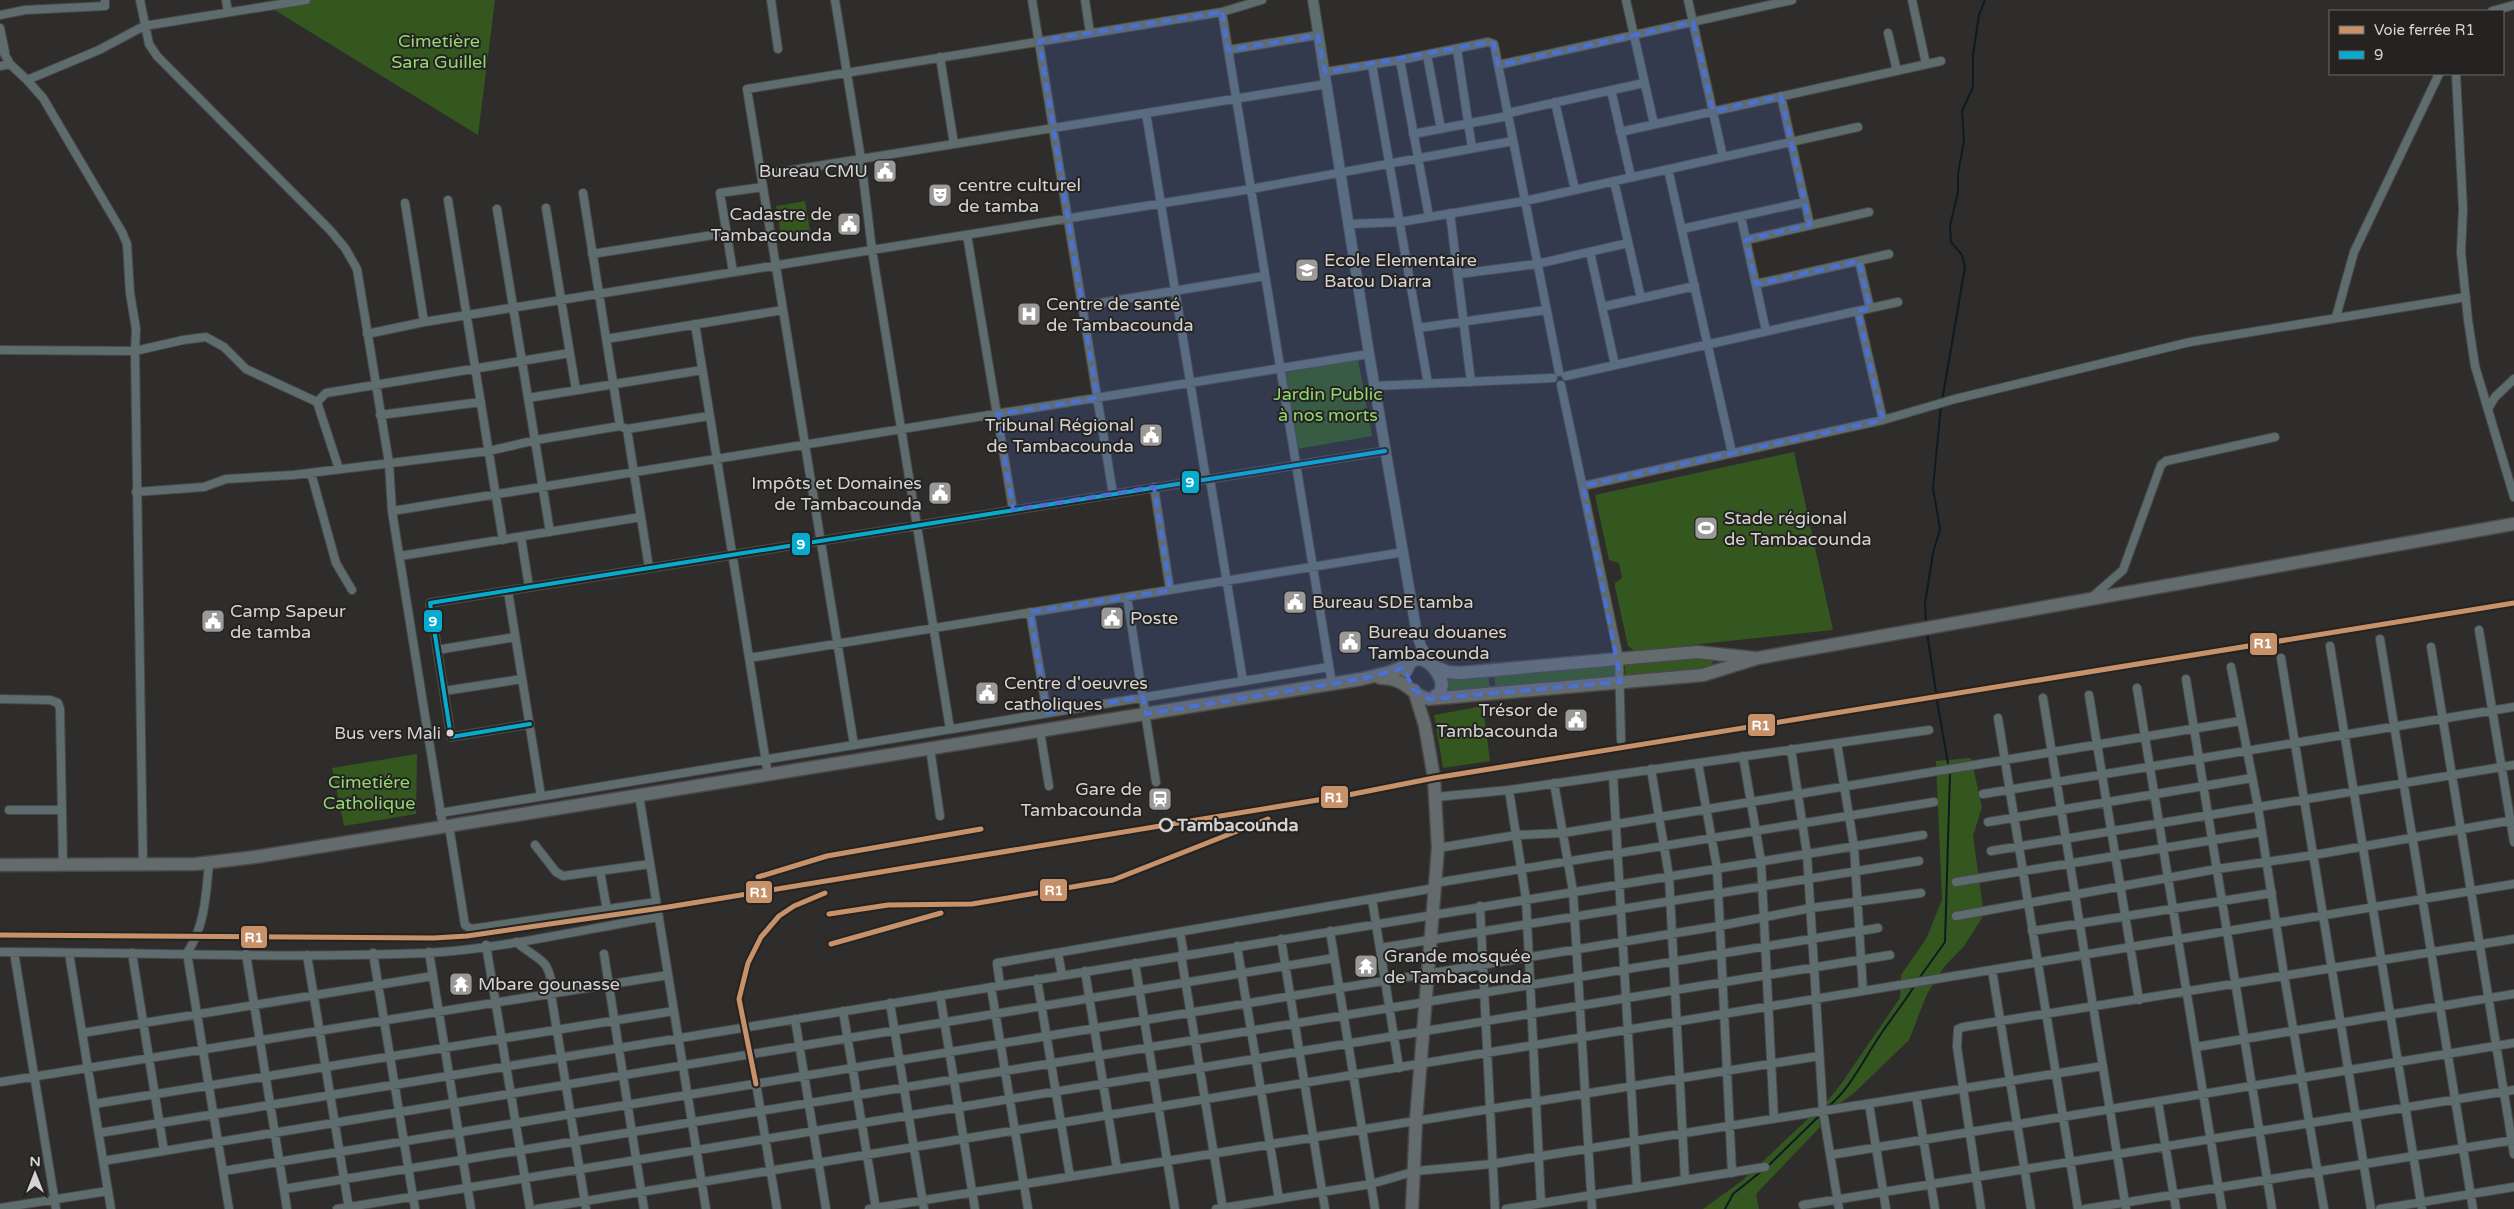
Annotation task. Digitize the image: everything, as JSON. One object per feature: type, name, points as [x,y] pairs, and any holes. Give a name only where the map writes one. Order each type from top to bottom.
[{"type":"highway","points":[[1362,679],[1392,679],[1414,690],[1424,698],[1434,698],[1710,674],[1758,658],[2514,524]]},
{"type":"highway","points":[[0,866],[209,863],[1362,679],[1390,672],[1424,659],[1448,672],[1460,673],[1706,652],[1758,658]]},
{"type":"highway","points":[[1410,663],[1406,678],[1414,690],[1425,726],[1436,797],[1438,848],[1416,1120],[1416,1172],[1412,1209]]},
{"type":"highway","points":[[1425,726],[1434,698],[1440,693],[1442,685],[1432,665]]},
{"type":"main road","points":[[1313,0],[1350,224],[1374,386],[1417,635],[1417,647],[1410,663]]},
{"type":"main road","points":[[1417,635],[1432,665]]},
{"type":"street","points":[[0,15],[25,10],[105,6],[105,0]]},
{"type":"street","points":[[140,0],[149,44],[169,70],[345,248],[357,269],[361,281],[367,334],[389,463],[392,510],[440,813],[446,826],[465,925],[471,929],[656,902]]},
{"type":"street","points":[[226,0],[228,12]]},
{"type":"street","points":[[27,80],[98,50],[144,26],[228,12],[268,3],[306,0]]},
{"type":"street","points":[[771,0],[778,49]]},
{"type":"street","points":[[835,0],[861,159],[872,250],[950,729]]},
{"type":"street","points":[[1032,0],[1113,494]]},
{"type":"street","points":[[1085,0],[1090,33]]},
{"type":"street","points":[[854,745],[747,89],[1222,12],[1262,0]]},
{"type":"street","points":[[1626,0],[1654,124]]},
{"type":"street","points":[[1688,0],[1723,157]]},
{"type":"street","points":[[1498,65],[1693,22],[1769,3],[1792,0]]},
{"type":"street","points":[[1912,0],[1926,64]]},
{"type":"street","points":[[2496,10],[2514,5]]},
{"type":"street","points":[[1222,12],[1332,684]]},
{"type":"street","points":[[0,28],[10,64],[43,98],[122,232],[128,258],[130,293],[136,329],[136,492],[144,865]]},
{"type":"street","points":[[1888,33],[1897,71]]},
{"type":"street","points":[[1228,50],[1318,35]]},
{"type":"street","points":[[1325,72],[1494,44],[1546,310],[1562,373],[1566,381],[1561,385]]},
{"type":"street","points":[[0,46],[6,54]]},
{"type":"street","points":[[1457,49],[1472,148]]},
{"type":"street","points":[[1428,55],[1441,129]]},
{"type":"street","points":[[940,58],[954,144]]},
{"type":"street","points":[[1400,60],[1429,217]]},
{"type":"street","points":[[1620,132],[1941,61]]},
{"type":"street","points":[[0,66],[10,64]]},
{"type":"street","points":[[1372,65],[1428,384]]},
{"type":"street","points":[[2336,317],[2354,252],[2439,75]]},
{"type":"street","points":[[2456,75],[2463,208],[2461,252],[2475,366],[2514,497]]},
{"type":"street","points":[[1414,134],[1508,115],[1555,102],[1644,82]]},
{"type":"street","points":[[761,175],[1327,84]]},
{"type":"street","points":[[1611,90],[1630,177]]},
{"type":"street","points":[[1781,96],[1810,226]]},
{"type":"street","points":[[1555,102],[1575,190]]},
{"type":"street","points":[[1146,113],[1190,383],[1242,681]]},
{"type":"street","points":[[1350,224],[1400,222],[1525,201],[1858,127]]},
{"type":"street","points":[[367,334],[513,307],[1251,190],[1418,157],[1513,141]]},
{"type":"street","points":[[1668,169],[1732,453]]},
{"type":"street","points":[[1614,181],[1641,298]]},
{"type":"street","points":[[733,272],[720,194],[763,187]]},
{"type":"street","points":[[584,193],[613,384],[634,472],[649,568]]},
{"type":"street","points":[[448,200],[503,540]]},
{"type":"street","points":[[1682,230],[1805,202]]},
{"type":"street","points":[[405,203],[424,322]]},
{"type":"street","points":[[497,208],[550,532]]},
{"type":"street","points":[[546,208],[576,390]]},
{"type":"street","points":[[1746,240],[1869,212]]},
{"type":"street","points":[[1450,214],[1471,382]]},
{"type":"street","points":[[1741,217],[1766,331]]},
{"type":"street","points":[[592,254],[726,233]]},
{"type":"street","points":[[967,235],[1013,510]]},
{"type":"street","points":[[1458,274],[1537,264],[1628,243]]},
{"type":"street","points":[[1590,252],[1615,364]]},
{"type":"street","points":[[1756,284],[1889,254]]},
{"type":"street","points":[[1859,261],[1870,308]]},
{"type":"street","points":[[1082,306],[1265,276]]},
{"type":"street","points":[[1602,307],[1695,286]]},
{"type":"street","points":[[1583,486],[1882,420],[1929,406],[2190,342],[2466,297]]},
{"type":"street","points":[[1374,386],[1552,378],[1562,373],[1615,364],[1898,302]]},
{"type":"street","points":[[606,339],[783,310]]},
{"type":"street","points":[[1418,328],[1546,310]]},
{"type":"street","points":[[1858,311],[1882,420]]},
{"type":"street","points":[[695,324],[768,774]]},
{"type":"street","points":[[0,350],[135,351],[183,340],[206,337],[224,347],[246,368],[317,402],[339,469]]},
{"type":"street","points":[[317,402],[326,393],[570,353]]},
{"type":"street","points":[[392,510],[1369,354]]},
{"type":"street","points":[[528,398],[702,370]]},
{"type":"street","points":[[1552,378],[1554,382],[1561,385]]},
{"type":"street","points":[[2488,409],[2495,397],[2514,379]]},
{"type":"street","points":[[1561,385],[1619,658],[1622,740]]},
{"type":"street","points":[[380,415],[481,402]]},
{"type":"street","points":[[136,492],[204,487],[226,479],[311,473],[489,451],[536,440],[710,416]]},
{"type":"street","points":[[2090,598],[2123,570],[2161,465],[2166,461],[2275,436]]},
{"type":"street","points":[[530,724],[451,737],[430,603],[1385,450]]},
{"type":"street","points":[[311,473],[336,563],[352,590]]},
{"type":"street","points":[[1154,488],[1170,590]]},
{"type":"street","points":[[400,556],[641,518]]},
{"type":"street","points":[[521,537],[529,588]]},
{"type":"street","points":[[749,658],[1404,552]]},
{"type":"street","points":[[508,591],[541,796]]},
{"type":"street","points":[[1127,597],[1156,782]]},
{"type":"street","points":[[1030,612],[1047,713]]},
{"type":"street","points":[[2479,630],[2514,842]]},
{"type":"street","points":[[437,650],[515,637]]},
{"type":"street","points":[[2380,639],[2424,899],[2431,953],[2473,1209]]},
{"type":"street","points":[[2330,646],[2422,1206]]},
{"type":"street","points":[[2431,647],[2514,1154]]},
{"type":"street","points":[[2281,658],[2372,1209]]},
{"type":"street","points":[[440,813],[1329,667]]},
{"type":"street","points":[[2231,667],[2258,807],[2284,975],[2324,1209]]},
{"type":"street","points":[[444,691],[522,679]]},
{"type":"street","points":[[2186,679],[2272,1209]]},
{"type":"street","points":[[2137,688],[2222,1209]]},
{"type":"street","points":[[2089,695],[2139,1000]]},
{"type":"street","points":[[2042,698],[2125,1206]]},
{"type":"street","points":[[0,699],[50,700],[58,703],[60,709],[63,866]]},
{"type":"street","points":[[1983,794],[2514,707]]},
{"type":"street","points":[[1998,718],[2078,1209]]},
{"type":"street","points":[[1438,848],[1517,836],[1563,833],[2240,721]]},
{"type":"street","points":[[1040,730],[1049,786]]},
{"type":"street","points":[[1436,797],[1509,790],[1929,730]]},
{"type":"street","points":[[1837,743],[1854,846],[1863,991]]},
{"type":"street","points":[[930,748],[940,816]]},
{"type":"street","points":[[1791,749],[1796,794],[1807,854],[1822,1111],[1838,1209]]},
{"type":"street","points":[[1742,756],[1761,861],[1774,1119]]},
{"type":"street","points":[[1698,763],[1717,868],[1732,1173]]},
{"type":"street","points":[[1991,851],[2514,765]]},
{"type":"street","points":[[1652,769],[1670,876],[1684,1180]]},
{"type":"street","points":[[1613,775],[1637,1188]]},
{"type":"street","points":[[1988,822],[2252,778]]},
{"type":"street","points":[[1554,783],[1573,891],[1592,1209]]},
{"type":"street","points":[[1509,790],[1526,899],[1540,1204]]},
{"type":"street","points":[[639,795],[706,1209]]},
{"type":"street","points":[[1000,985],[997,963],[1372,899],[1522,869],[1934,802]]},
{"type":"street","points":[[8,810],[62,810]]},
{"type":"street","points":[[1956,916],[2217,869],[2413,839],[2512,821]]},
{"type":"street","points":[[1956,882],[2262,832]]},
{"type":"street","points":[[99,1134],[1376,923],[1924,835]]},
{"type":"street","points":[[535,845],[560,875],[568,876],[650,864]]},
{"type":"street","points":[[1380,948],[1918,861]]},
{"type":"street","points":[[209,863],[206,898],[198,937],[188,953],[229,1209]]},
{"type":"street","points":[[600,872],[607,910]]},
{"type":"street","points":[[537,1209],[585,1205],[642,1192],[702,1182],[2514,884]]},
{"type":"street","points":[[223,1170],[1672,934],[1811,908],[1920,893]]},
{"type":"street","points":[[2032,931],[2272,893]]},
{"type":"street","points":[[1372,899],[1399,1068]]},
{"type":"street","points":[[1480,906],[1495,1209]]},
{"type":"street","points":[[0,952],[307,955],[429,952],[516,942],[658,917]]},
{"type":"street","points":[[284,1189],[1878,928]]},
{"type":"street","points":[[1330,931],[1375,1209]]},
{"type":"street","points":[[1180,932],[1190,1012],[1214,1153],[1220,1209],[1371,1184],[1416,1172],[1538,1157],[2103,1066]]},
{"type":"street","points":[[1281,939],[1325,1209]]},
{"type":"street","points":[[1981,1209],[1961,1089],[1956,1035],[1958,1029],[2514,939]]},
{"type":"street","points":[[516,942],[542,959],[548,967],[585,1205]]},
{"type":"street","points":[[486,945],[530,1209]]},
{"type":"street","points":[[1237,946],[1279,1199]]},
{"type":"street","points":[[14,952],[56,1209]]},
{"type":"street","points":[[429,952],[471,1209]]},
{"type":"street","points":[[69,953],[111,1209]]},
{"type":"street","points":[[132,953],[164,1152]]},
{"type":"street","points":[[373,953],[414,1209]]},
{"type":"street","points":[[1058,953],[1062,975]]},
{"type":"street","points":[[246,954],[287,1209]]},
{"type":"street","points":[[604,954],[644,1209]]},
{"type":"street","points":[[307,955],[349,1208]]},
{"type":"street","points":[[337,1209],[1890,955]]},
{"type":"street","points":[[103,1162],[1334,958]]},
{"type":"street","points":[[1135,963],[1175,1209]]},
{"type":"street","points":[[1992,970],[2031,1209]]},
{"type":"street","points":[[1085,971],[1117,1169]]},
{"type":"street","points":[[0,1082],[668,975]]},
{"type":"street","points":[[82,1033],[433,976]]},
{"type":"street","points":[[1038,979],[1070,1177]]},
{"type":"street","points":[[991,987],[1028,1209]]},
{"type":"street","points":[[2196,1047],[2441,1008],[2514,994]]},
{"type":"street","points":[[940,995],[975,1209]]},
{"type":"street","points":[[890,1003],[924,1209]]},
{"type":"street","points":[[94,1104],[674,1011]]},
{"type":"street","points":[[843,1011],[867,1155],[873,1209],[1819,1056]]},
{"type":"street","points":[[796,1019],[826,1209]]},
{"type":"street","points":[[1830,1156],[2514,1043]]},
{"type":"street","points":[[756,1083],[777,1209]]},
{"type":"street","points":[[1803,1205],[2514,1090]]},
{"type":"street","points":[[1916,1096],[1935,1209]]},
{"type":"street","points":[[2158,1102],[2176,1209]]},
{"type":"street","points":[[1869,1104],[1886,1209]]},
{"type":"street","points":[[2085,1209],[2125,1206],[2173,1195],[2513,1140]]},
{"type":"street","points":[[1506,1209],[1765,1167]]},
{"type":"street","points":[[2380,1209],[2422,1206],[2471,1194],[2514,1187]]},
{"type":"street","points":[[0,1208],[108,1191]]},
{"type":"highlighted area","points":[[1222,12],[1228,50],[1318,35],[1325,72],[1488,42],[1494,44],[1498,65],[1693,22],[1713,111],[1781,96],[1810,225],[1746,240],[1756,284],[1859,261],[1870,308],[1858,311],[1883,420],[1583,486],[1621,682],[1429,699],[1413,689],[1404,668],[1362,679],[1146,714],[1143,697],[1047,713],[1030,612],[1170,590],[1154,487],[1013,510],[997,414],[1097,398],[1039,41]]},
{"type":"green space","name":"Cimetière Sara Guillel","points":[[306,0],[495,0],[478,135],[268,6]]},
{"type":"green space","points":[[805,201],[811,237],[782,242],[776,206]]},
{"type":"green space","name":"Jardin Public à nos morts","points":[[1358,360],[1372,436],[1297,449],[1284,373]]},
{"type":"green space","name":"Stade régional de Tambacounda","points":[[1794,452],[1833,630],[1635,651],[1628,646],[1615,587],[1615,583],[1622,578],[1619,563],[1609,560],[1595,495]]},
{"type":"green space","points":[[1703,653],[1714,658],[1711,669],[1625,676],[1625,664]]},
{"type":"green space","points":[[1618,662],[1617,679],[1496,690],[1494,674]]},
{"type":"green space","points":[[1488,674],[1490,690],[1450,692],[1448,681],[1450,678]]},
{"type":"green space","points":[[1483,706],[1490,761],[1443,768],[1434,715]]},
{"type":"green space","name":"Cimetiére Catholique","points":[[417,754],[416,814],[344,826],[332,768]]},
{"type":"green space","points":[[1971,758],[1982,807],[1973,836],[1984,915],[1964,946],[1944,967],[1927,994],[1909,1040],[1854,1093],[1839,1104],[1825,1104],[1841,1084],[1900,998],[1901,975],[1926,939],[1942,900],[1936,761]]},
{"type":"green space","points":[[1818,1113],[1820,1127],[1756,1194],[1759,1209],[1703,1209],[1743,1180],[1810,1117]]},
{"type":"waterway","points":[[1942,401],[1965,267],[1962,255],[1951,242],[1950,226],[1958,192],[1958,173],[1964,141],[1962,111],[1973,87],[1973,55],[1979,15],[1985,0]]},
{"type":"waterway","points":[[1926,622],[1925,604],[1933,553],[1940,529],[1933,488],[1941,405]]},
{"type":"waterway","points":[[1927,632],[1936,692]]},
{"type":"waterway","points":[[1937,701],[1948,763]]},
{"type":"waterway","points":[[1920,977],[1945,942],[1950,773]]},
{"type":"waterway","points":[[1829,1106],[1850,1083],[1881,1033],[1913,988]]},
{"type":"waterway","points":[[1767,1167],[1820,1115]]},
{"type":"waterway","points":[[1725,1209],[1733,1194],[1763,1170]]},
{"type":"rail line","name":"R1","points":[[0,935],[434,938],[467,936],[668,907],[1348,795],[1434,778],[2514,603]]},
{"type":"rail line","name":"R1","points":[[829,914],[888,905],[972,904],[1113,880],[1268,819]]},
{"type":"rail line","name":"R1","points":[[758,877],[827,856],[981,829]]},
{"type":"rail line","name":"R1","points":[[756,1084],[739,999],[748,963],[761,937],[779,916],[794,906],[825,893]]},
{"type":"rail line","name":"R1","points":[[831,944],[941,913]]},
{"type":"transit line","name":"9","points":[[530,724],[451,737],[430,603],[1385,451]]},
{"type":"place","name":"Bureau CMU","points":[[885,171]]},
{"type":"place","name":"centre culturel de tamba","points":[[940,195]]},
{"type":"place","name":"Cadastre de Tambacounda","points":[[849,224]]},
{"type":"place","name":"Ecole Elementaire Batou Diarra","points":[[1307,270]]},
{"type":"place","name":"Centre de santé de Tambacounda","points":[[1029,314]]},
{"type":"place","name":"Tribunal Régional de Tambacounda","points":[[1151,435]]},
{"type":"place","name":"Impôts et Domaines de Tambacounda","points":[[940,493]]},
{"type":"place","name":"Stade régional de Tambacounda","points":[[1706,528]]},
{"type":"place","name":"Bureau SDE tamba","points":[[1295,602]]},
{"type":"place","name":"Poste","points":[[1112,618]]},
{"type":"place","name":"Camp Sapeur de tamba","points":[[213,621]]},
{"type":"place","name":"Bureau douanes Tambacounda","points":[[1350,642]]},
{"type":"place","name":"Centre d'oeuvres catholiques","points":[[987,693]]},
{"type":"place","name":"Trésor de Tambacounda","points":[[1576,720]]},
{"type":"place","name":"Bus vers Mali","points":[[450,733]]},
{"type":"place","name":"Gare de Tambacounda","points":[[1160,799]]},
{"type":"place","name":"Tambacounda","points":[[1166,825]]},
{"type":"place","name":"Grande mosquée de Tambacounda","points":[[1366,966]]},
{"type":"place","name":"Mbare gounasse","points":[[461,984]]}]
